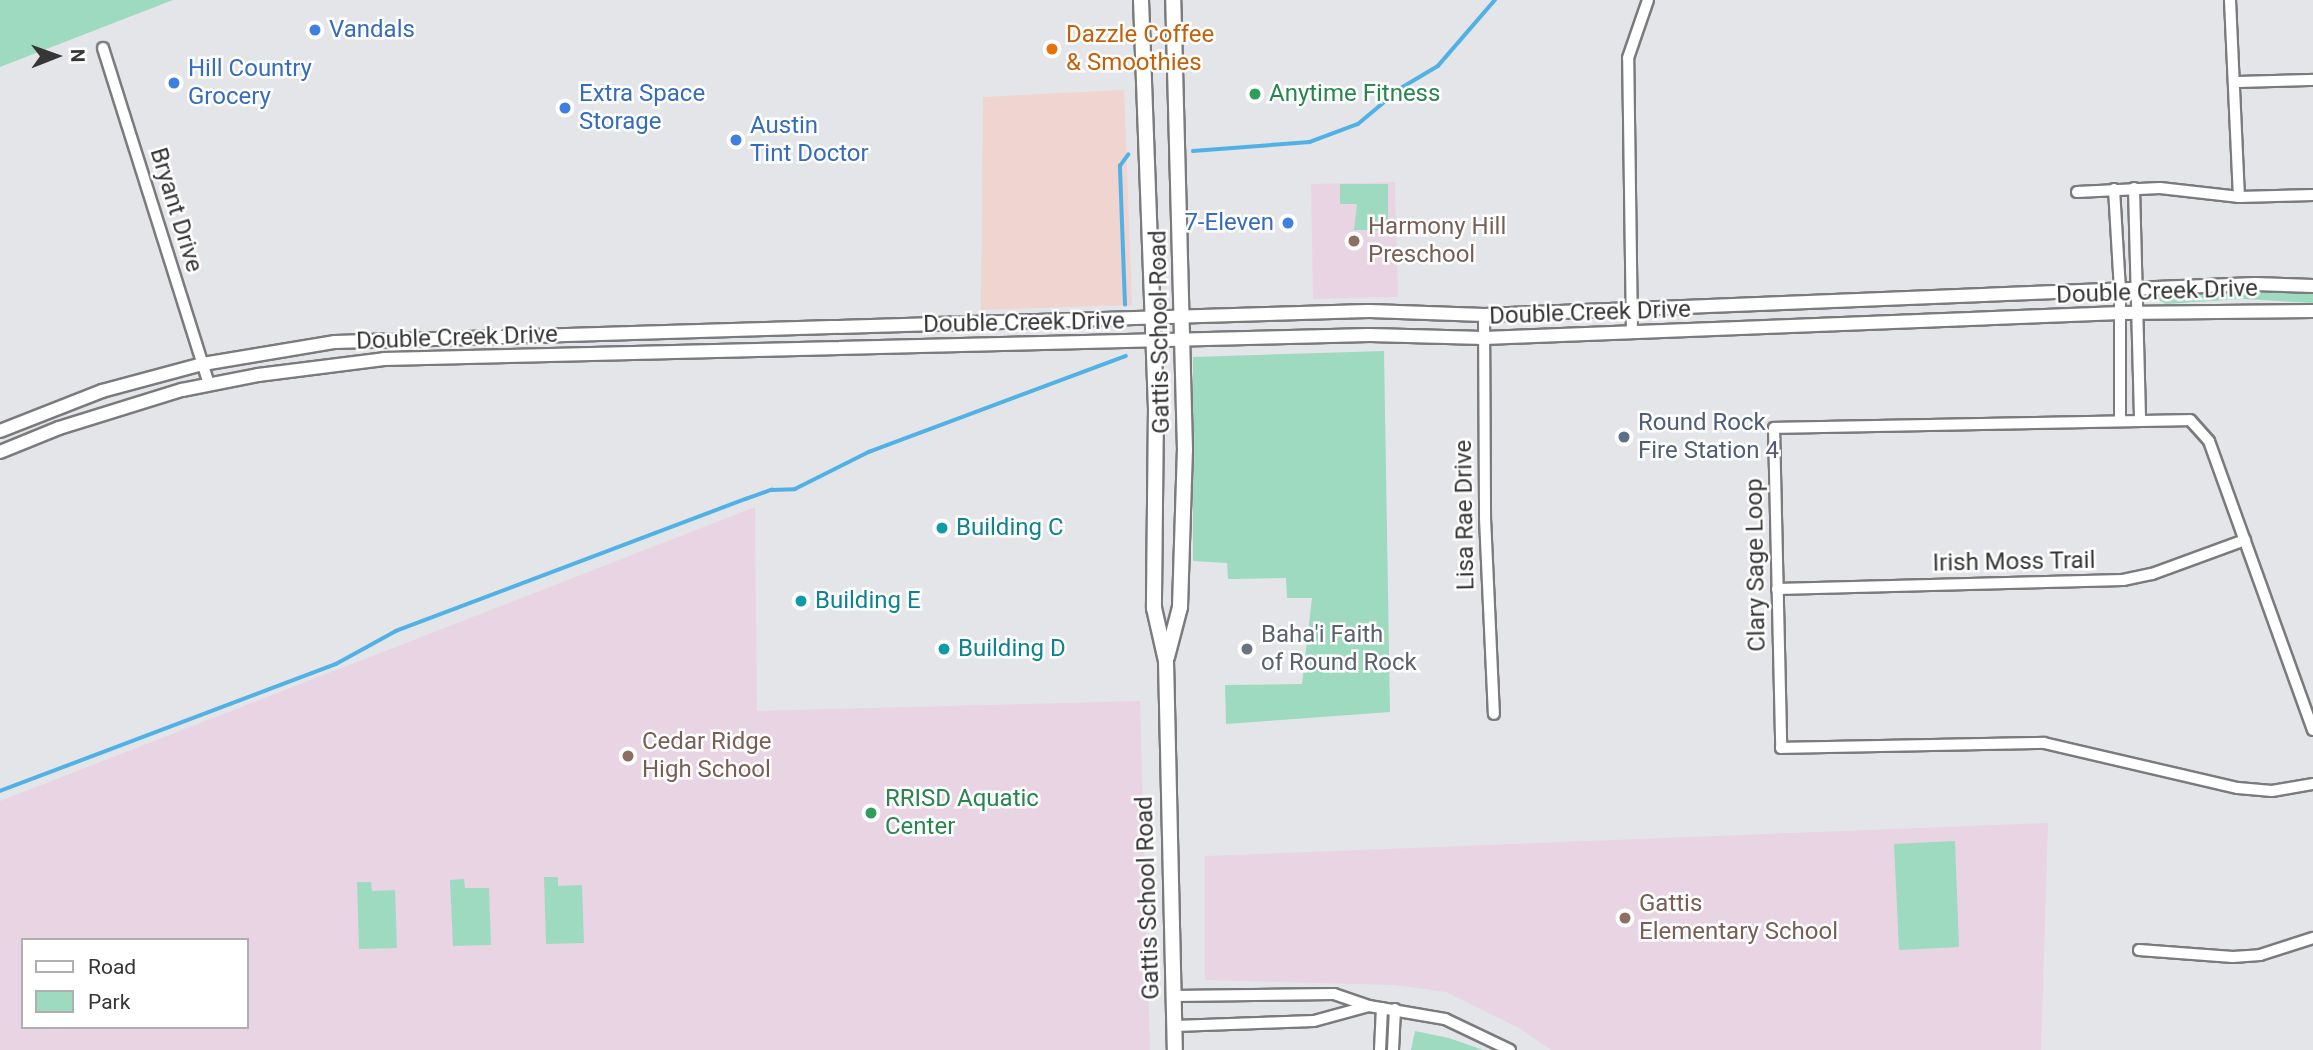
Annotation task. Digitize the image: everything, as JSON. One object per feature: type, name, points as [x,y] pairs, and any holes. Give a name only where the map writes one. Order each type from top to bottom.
[{"type":"main road","name":"Gattis School Road","points":[[1142,0],[1153,341],[1154,608],[1166,662],[1175,1050]]},
{"type":"main road","name":"Gattis School Road","points":[[1166,662],[1180,607],[1183,340],[1173,0]]},
{"type":"street","points":[[1632,332],[1628,58],[1648,0]]},
{"type":"street","points":[[2230,0],[2239,197]]},
{"type":"street","name":"Bryant Drive","points":[[103,48],[209,385]]},
{"type":"street","points":[[2234,82],[2313,80]]},
{"type":"street","points":[[2134,188],[2140,418]]},
{"type":"street","points":[[2077,192],[2134,188],[2239,197],[2313,195]]},
{"type":"street","points":[[2113,189],[2121,313],[2120,419]]},
{"type":"street","points":[[2117,229],[2135,228]]},
{"type":"street","name":"Double Creek Drive","points":[[0,430],[102,391],[203,364],[335,342],[1370,311],[1484,315],[2137,289],[2313,286]]},
{"type":"street","name":"Double Creek Drive","points":[[0,452],[127,406],[209,385],[384,359],[1370,335],[1484,338],[2121,313],[2313,311]]},
{"type":"street","name":"Lisa Rae Drive","points":[[1484,315],[1485,518],[1493,714]]},
{"type":"street","name":"Clary Sage Loop","points":[[2313,730],[2204,430],[2182,417],[1773,428],[1781,748],[2044,743],[2238,788],[2272,791],[2313,784]]},
{"type":"street","name":"Irish Moss Trail","points":[[1777,589],[2123,580],[2152,575],[2245,540]]},
{"type":"street","points":[[2138,950],[2233,957],[2260,955],[2313,938]]},
{"type":"street","points":[[1174,996],[1324,993],[1369,1006],[1455,1022],[1510,1050]]},
{"type":"street","points":[[1175,1026],[1314,1021],[1369,1006]]},
{"type":"street","points":[[1380,1050],[1382,1008]]},
{"type":"street","points":[[1393,1050],[1395,1009]]},
{"type":"shaded area","points":[[1124,90],[1132,305],[981,310],[983,97]]},
{"type":"shaded area","name":"Harmony Hill Preschool","points":[[1395,182],[1398,297],[1313,299],[1311,184]]},
{"type":"shaded area","name":"Cedar Ridge High School","points":[[755,507],[757,711],[1140,701],[1150,1050],[0,1050],[0,801]]},
{"type":"shaded area","name":"Gattis Elementary School","points":[[2048,823],[2041,1050],[1551,1050],[1519,1028],[1446,992],[1394,985],[1205,980],[1205,856]]},
{"type":"green space","points":[[0,0],[173,0],[0,67]]},
{"type":"green space","points":[[1340,184],[1388,184],[1388,230],[1354,230],[1357,204],[1340,204]]},
{"type":"green space","points":[[2276,289],[2313,292],[2313,303],[2243,299],[2166,304],[2151,296]]},
{"type":"green space","points":[[1384,351],[1390,712],[1226,724],[1225,685],[1302,684],[1312,598],[1287,598],[1286,578],[1228,579],[1227,563],[1193,561],[1193,357]]},
{"type":"green space","points":[[1955,841],[1959,947],[1899,950],[1894,844]]},
{"type":"green space","points":[[544,877],[558,877],[558,886],[582,885],[584,943],[546,944]]},
{"type":"green space","points":[[464,879],[465,888],[489,888],[491,945],[453,946],[450,880]]},
{"type":"green space","points":[[357,882],[371,882],[372,891],[395,890],[397,948],[359,949]]},
{"type":"green space","points":[[1415,1031],[1449,1038],[1483,1050],[1411,1050]]},
{"type":"waterway","points":[[1193,151],[1310,142],[1358,124],[1401,88],[1438,66],[1495,0]]},
{"type":"waterway","points":[[1125,305],[1120,166],[1128,155]]},
{"type":"waterway","points":[[0,791],[336,664],[396,631],[771,490],[795,489],[869,452],[1126,356]]},
{"type":"place","name":"Vandals","points":[[315,30]]},
{"type":"place","name":"Dazzle Coffee & Smoothies","points":[[1052,49]]},
{"type":"place","name":"Hill Country Grocery","points":[[174,83]]},
{"type":"place","name":"Anytime Fitness","points":[[1255,94]]},
{"type":"place","name":"Extra Space Storage","points":[[565,108]]},
{"type":"place","name":"Austin Tint Doctor","points":[[736,140]]},
{"type":"place","name":"7-Eleven","points":[[1288,223]]},
{"type":"place","name":"Harmony Hill Preschool","points":[[1354,241]]},
{"type":"place","name":"Round Rock Fire Station 4","points":[[1624,437]]},
{"type":"place","name":"Building C","points":[[942,528]]},
{"type":"place","name":"Building E","points":[[801,601]]},
{"type":"place","name":"Building D","points":[[944,649]]},
{"type":"place","name":"Baha'i Faith of Round Rock","points":[[1247,649]]},
{"type":"place","name":"Cedar Ridge High School","points":[[628,756]]},
{"type":"place","name":"RRISD Aquatic Center","points":[[871,813]]},
{"type":"place","name":"Gattis Elementary School","points":[[1625,918]]}]
